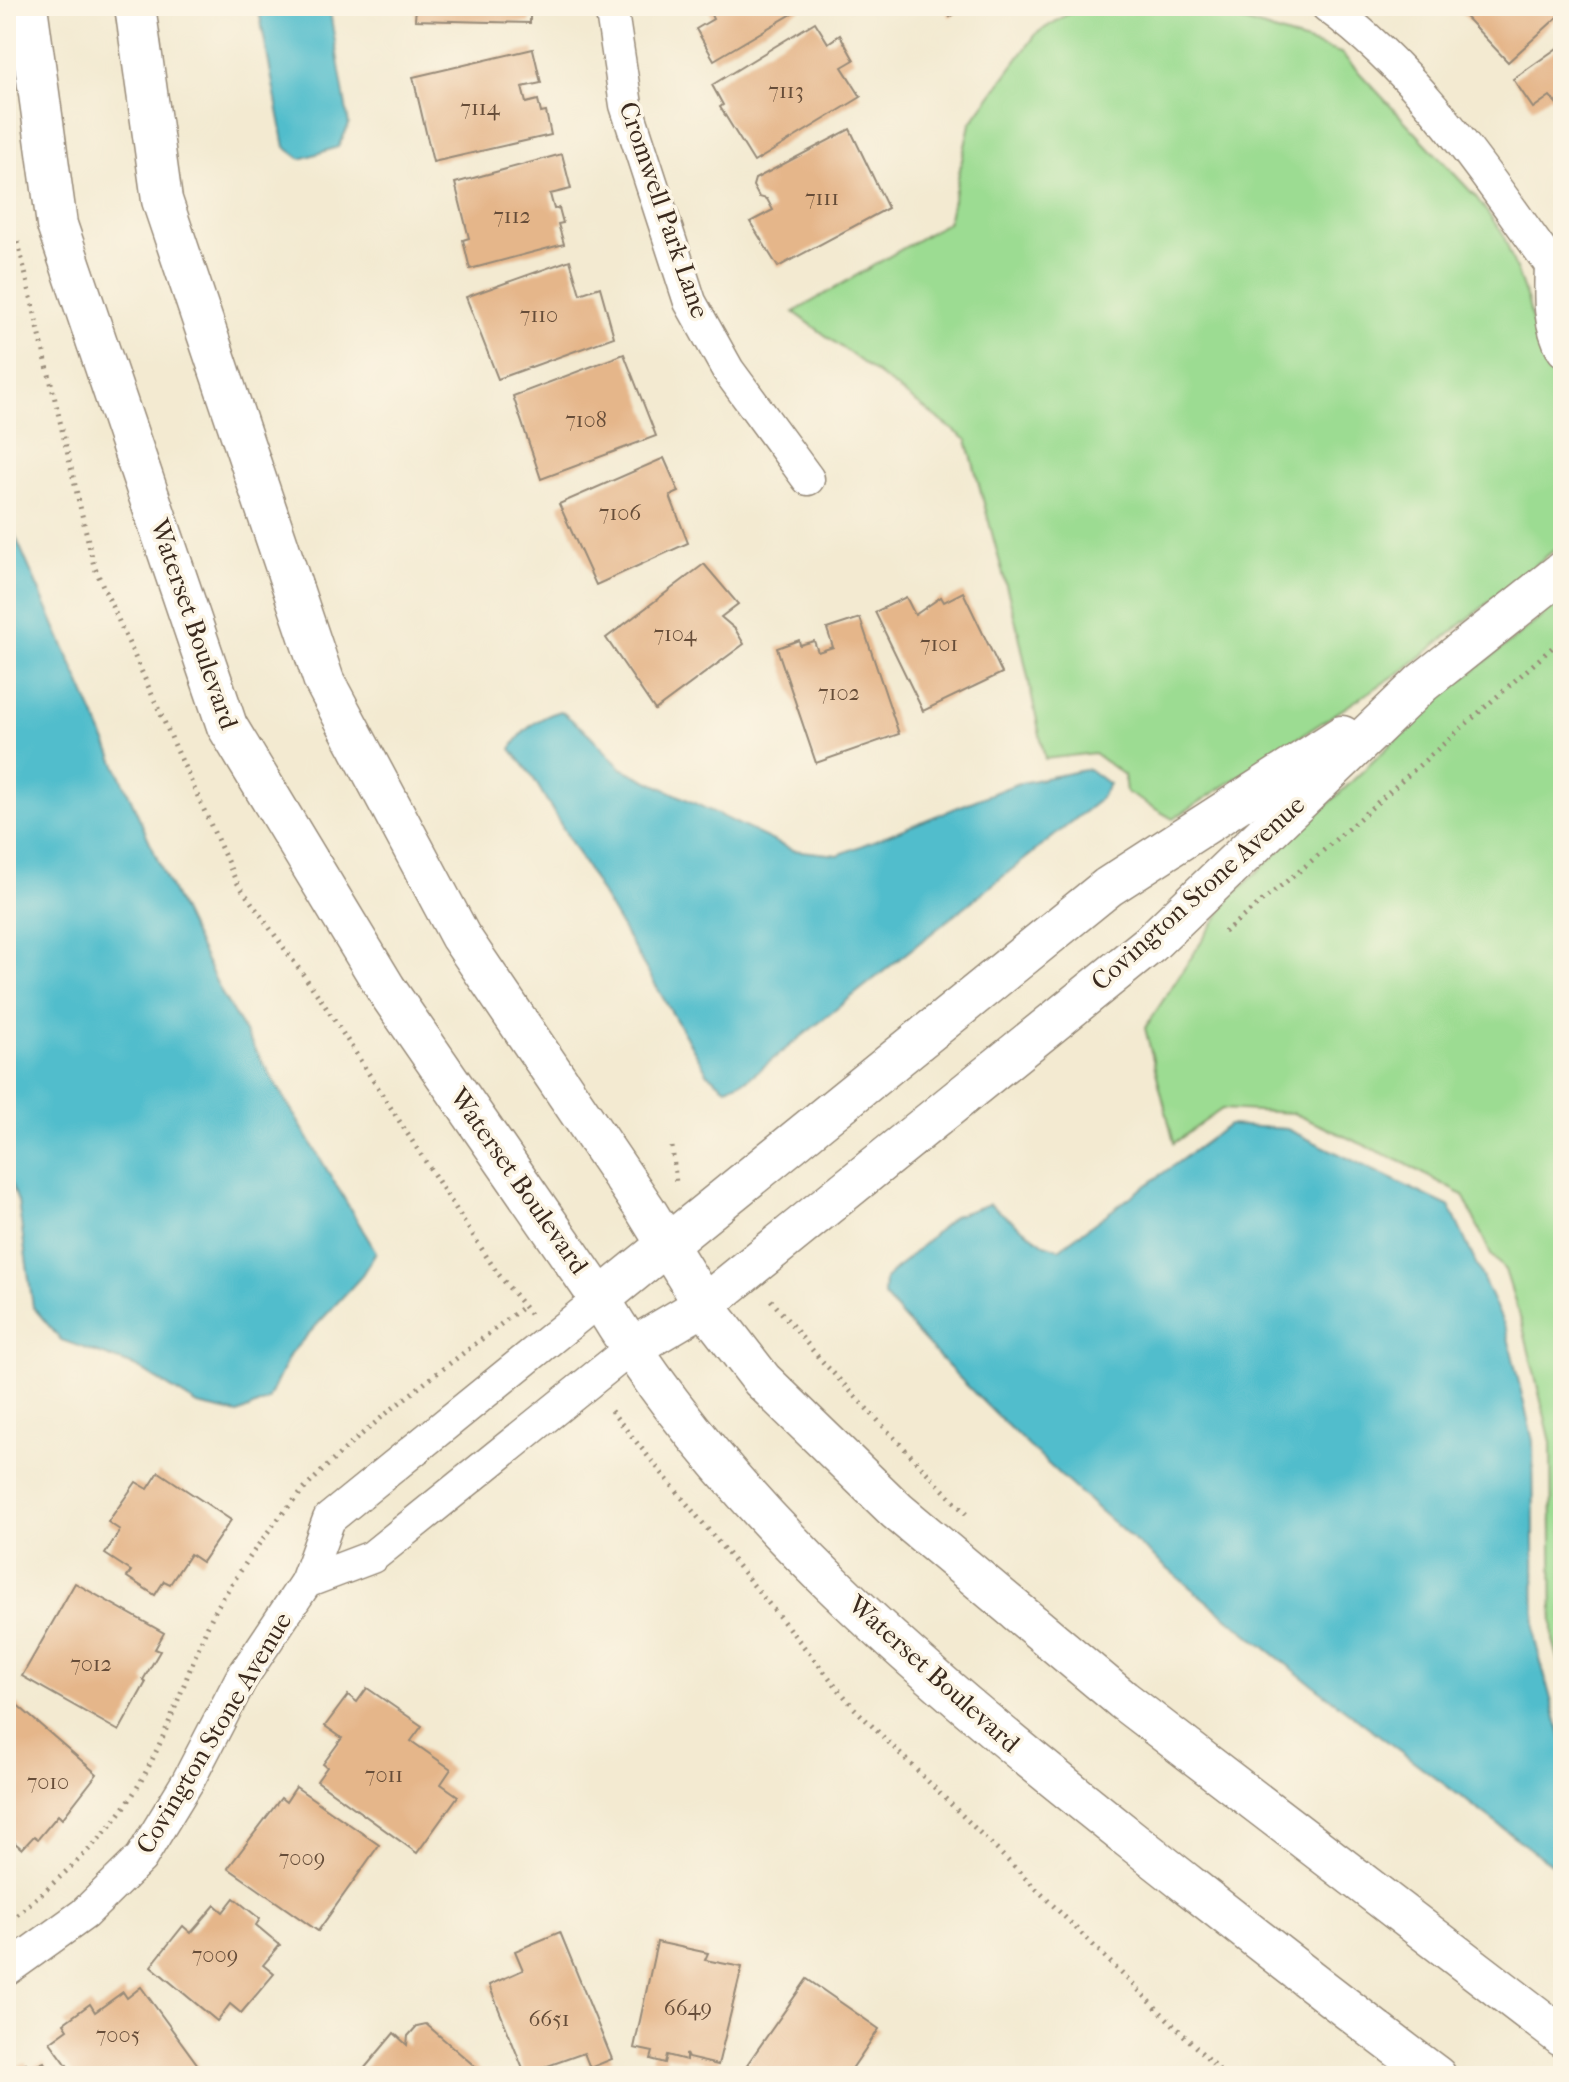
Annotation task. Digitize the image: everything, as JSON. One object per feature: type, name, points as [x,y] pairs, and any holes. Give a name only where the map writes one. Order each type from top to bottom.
[{"type":"street","name":"Waterset Boulevard","points":[[27,6],[57,225],[227,726],[386,989],[600,1299],[630,1349],[711,1453],[803,1554],[969,1711],[1436,2076]]},
{"type":"street","points":[[135,6],[162,200],[324,681],[460,936],[667,1243],[704,1305],[762,1380],[897,1511],[1123,1700],[1563,2037]]},
{"type":"street","name":"Cromwell Park Lane","points":[[611,6],[626,105],[690,302],[728,370],[808,479]]},
{"type":"street","points":[[1327,6],[1397,68],[1447,121],[1557,269],[1549,301],[1555,336],[1563,350]]},
{"type":"street","name":"Covington Stone Avenue","points":[[306,1582],[372,1557],[630,1349],[704,1305],[1150,944],[1422,683],[1563,571]]},
{"type":"street","name":"Covington Stone Avenue","points":[[6,1970],[84,1914],[141,1858],[188,1781],[241,1679],[306,1582],[329,1519],[1108,887],[1422,683]]},
{"type":"path","points":[[672,1147],[676,1184]]},
{"type":"path","points":[[769,1298],[819,1358],[967,1515]]},
{"type":"path","points":[[606,1405],[854,1708],[1225,2076]]},
{"type":"green space","points":[[1081,6],[1197,6],[1341,53],[1476,197],[1503,234],[1528,302],[1537,344],[1563,398],[1563,543],[1408,667],[1173,819],[1126,792],[1124,775],[1094,753],[1045,759],[1018,630],[967,440],[794,312],[948,222],[970,124],[1037,33]]},
{"type":"green space","points":[[1563,600],[1563,1675],[1553,1640],[1551,1442],[1523,1327],[1505,1270],[1491,1255],[1463,1195],[1406,1164],[1293,1113],[1222,1109],[1174,1143],[1145,1028],[1231,897],[1437,700]]},
{"type":"water","points":[[258,6],[329,6],[349,125],[338,147],[301,159],[285,147]]},
{"type":"water","points":[[6,515],[163,872],[222,994],[376,1252],[360,1278],[290,1354],[268,1400],[238,1414],[198,1405],[137,1367],[61,1340],[33,1307],[18,1202],[6,1169]]},
{"type":"water","points":[[561,711],[589,734],[621,768],[792,850],[838,855],[1016,784],[1089,769],[1109,784],[1098,801],[748,1079],[726,1088],[708,1074],[531,774],[511,749],[532,725]]},
{"type":"water","points":[[1229,1125],[1287,1129],[1450,1207],[1506,1329],[1533,1441],[1535,1640],[1563,1744],[1563,1873],[1296,1672],[1122,1530],[1038,1455],[959,1377],[884,1296],[885,1279],[954,1216],[989,1204],[1044,1244],[1059,1249]]},
{"type":"building","points":[[416,6],[530,6],[530,23],[415,20]]},
{"type":"building","points":[[707,6],[802,8],[714,60],[696,29],[713,19]]},
{"type":"building","points":[[943,6],[967,6],[950,17]]},
{"type":"building","points":[[1455,6],[1563,6],[1563,12],[1508,62]]},
{"type":"building","points":[[815,22],[828,43],[840,35],[854,60],[842,67],[861,97],[754,162],[720,107],[723,105],[712,85]]},
{"type":"building","points":[[1563,44],[1563,111],[1550,96],[1533,108],[1513,79]]},
{"type":"building","points":[[533,49],[541,83],[522,87],[526,103],[538,100],[541,113],[546,112],[551,135],[433,162],[413,77]]},
{"type":"building","points":[[850,129],[888,208],[778,267],[750,222],[773,210],[767,199],[759,197],[753,186],[755,179]]},
{"type":"building","points":[[562,154],[571,189],[550,194],[554,209],[559,208],[563,223],[558,224],[564,244],[470,269],[463,240],[469,238],[455,183]]},
{"type":"building","points":[[570,260],[580,294],[600,287],[614,337],[498,379],[466,297]]},
{"type":"building","points":[[624,354],[656,436],[541,479],[513,396]]},
{"type":"building","points":[[664,458],[679,492],[670,496],[688,543],[596,585],[559,504]]},
{"type":"building","points":[[704,564],[738,604],[721,617],[735,629],[744,644],[655,710],[606,638]]},
{"type":"building","points":[[963,592],[1002,673],[923,711],[875,612],[906,597],[915,615],[941,597],[944,602]]},
{"type":"building","points":[[860,618],[899,734],[816,763],[777,648],[799,640],[800,645],[814,641],[818,652],[833,647],[827,629]]},
{"type":"building","points":[[159,1472],[231,1520],[202,1562],[190,1554],[170,1584],[164,1581],[155,1595],[127,1577],[131,1571],[105,1554],[120,1530],[108,1522],[136,1482],[148,1489]]},
{"type":"building","points":[[75,1583],[164,1633],[155,1649],[160,1651],[143,1680],[146,1682],[119,1731],[22,1676]]},
{"type":"building","points":[[367,1688],[422,1726],[411,1741],[451,1769],[441,1784],[458,1796],[417,1853],[317,1781],[327,1767],[323,1764],[342,1738],[325,1726],[348,1695],[357,1702]]},
{"type":"building","points":[[15,1703],[97,1774],[62,1819],[58,1815],[38,1839],[34,1836],[22,1849],[6,1835],[6,1713]]},
{"type":"building","points":[[296,1787],[379,1845],[318,1931],[228,1868],[281,1798],[286,1802]]},
{"type":"building","points":[[234,1898],[260,1919],[256,1925],[280,1945],[263,1965],[274,1974],[241,2013],[230,2004],[217,2021],[151,1966],[183,1926],[191,1933],[215,1905],[223,1912]]},
{"type":"building","points":[[560,1932],[612,2059],[590,2068],[584,2053],[525,2074],[489,1985],[523,1970],[515,1951]]},
{"type":"building","points":[[657,1942],[708,1953],[705,1960],[742,1967],[718,2065],[688,2058],[686,2054],[686,2060],[667,2055],[665,2063],[651,2059],[653,2052],[634,2048]]},
{"type":"building","points":[[807,1979],[879,2029],[847,2076],[739,2076]]},
{"type":"building","points":[[141,1987],[206,2076],[75,2076],[50,2042],[68,2029],[64,2023],[90,2004],[95,2012],[123,1992],[127,1998]]},
{"type":"building","points":[[426,2024],[486,2076],[358,2076],[394,2033],[407,2045],[408,2036],[417,2026]]},
{"type":"building","points":[[44,2062],[51,2076],[6,2076],[6,2071],[26,2063],[28,2069]]}]
